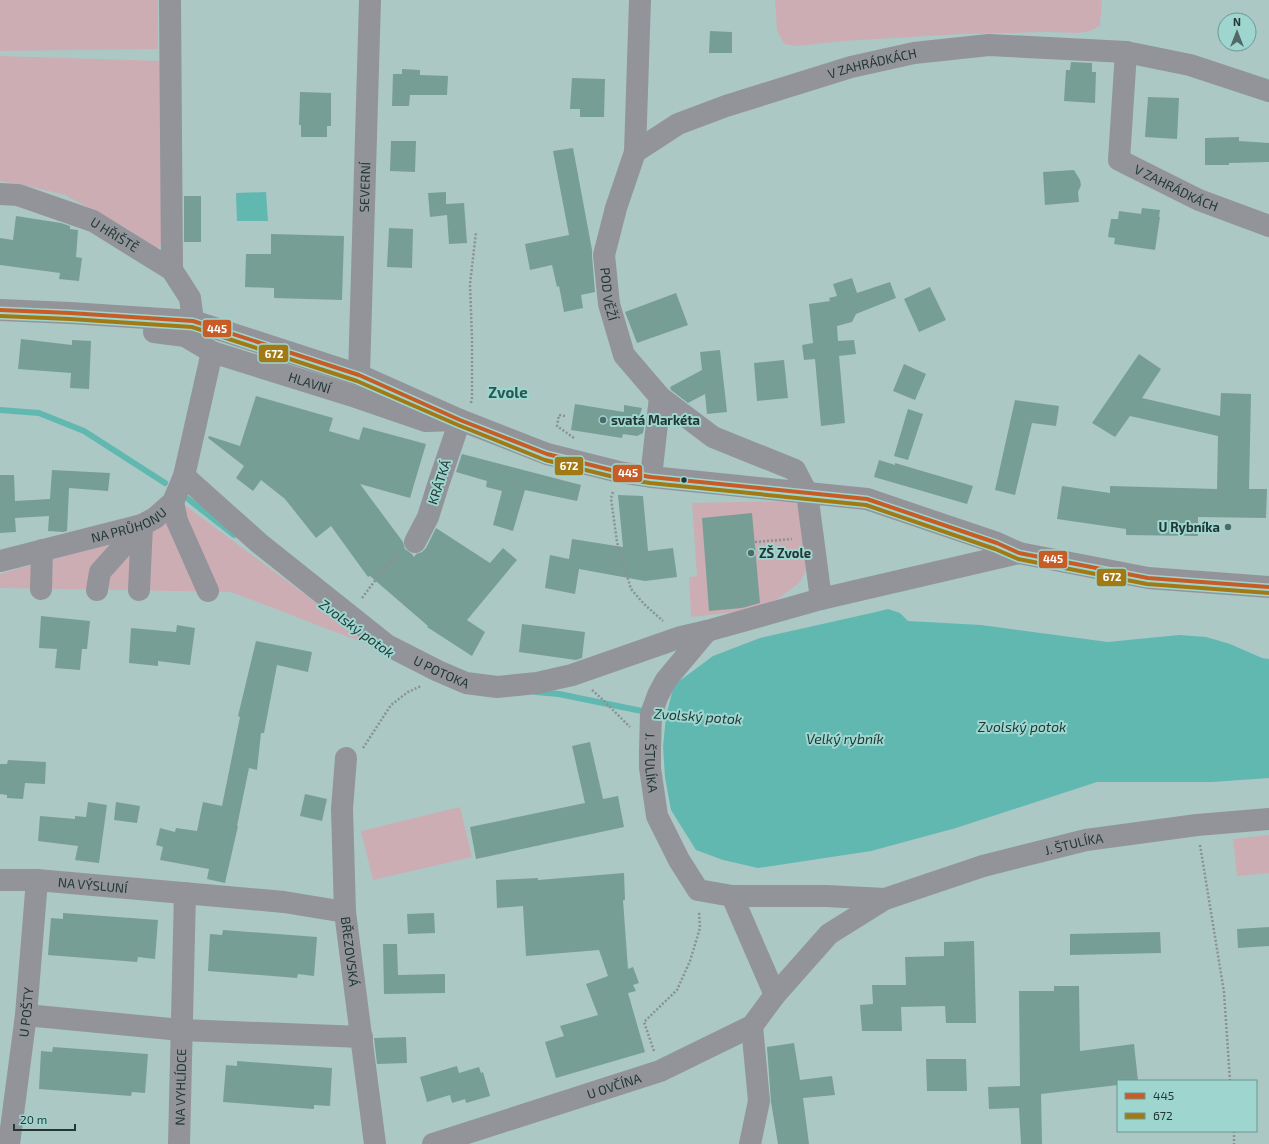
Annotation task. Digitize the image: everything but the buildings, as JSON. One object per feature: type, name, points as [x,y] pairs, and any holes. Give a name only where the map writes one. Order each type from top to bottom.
[{"type":"street","points":[[170,0],[172,270]]},
{"type":"street","name":"SEVERNÍ","points":[[359,375],[370,0]]},
{"type":"street","name":"POD VĚŽÍ","points":[[640,0],[635,152],[616,208],[604,255],[609,304],[624,355],[660,397],[713,437],[795,470],[807,493]]},
{"type":"street","name":"V ZAHRÁDKÁCH","points":[[635,152],[678,124],[726,106],[851,68],[914,53],[989,46],[1126,52],[1190,65],[1269,91]]},
{"type":"street","name":"V ZAHRÁDKÁCH","points":[[1126,52],[1119,160],[1199,200],[1269,226]]},
{"type":"street","name":"U HŘIŠTĚ","points":[[0,194],[18,196],[93,221],[172,270],[190,298],[193,321]]},
{"type":"street","name":"HLAVNÍ","points":[[0,310],[193,321],[359,375],[463,422],[547,454],[618,472],[651,477],[807,493]]},
{"type":"street","name":"HLAVNÍ","points":[[70,313],[110,327],[185,336],[212,352],[356,397],[426,421],[463,422]]},
{"type":"street","name":"NA PRŮHONU","points":[[0,561],[142,525],[155,518],[173,502],[184,476],[212,352]]},
{"type":"street","points":[[651,477],[660,397]]},
{"type":"street","name":"KRÁTKÁ","points":[[415,542],[428,517],[439,482],[463,422]]},
{"type":"street","name":"U POTOKA","points":[[184,476],[259,543],[387,645],[438,671],[466,683],[497,687],[537,683],[572,675],[681,637],[708,631]]},
{"type":"street","points":[[821,599],[807,493],[867,499],[997,543],[1019,553],[1148,578],[1269,587]]},
{"type":"street","points":[[173,502],[177,521],[208,591]]},
{"type":"street","points":[[97,590],[100,572],[142,525]]},
{"type":"street","points":[[139,590],[142,525]]},
{"type":"street","points":[[41,589],[42,550]]},
{"type":"street","points":[[708,631],[821,599],[1019,553]]},
{"type":"street","name":"J. ŠTULÍKA","points":[[708,631],[666,680],[658,695],[651,714],[650,768],[657,816],[679,860],[698,890],[732,896],[826,896],[885,899]]},
{"type":"street","name":"BŘEZOVSKÁ","points":[[346,758],[342,809],[345,912],[375,1144]]},
{"type":"street","name":"J. ŠTULÍKA","points":[[775,995],[829,934],[885,899],[983,866],[1086,840],[1197,825],[1269,819]]},
{"type":"street","name":"NA VÝSLUNÍ","points":[[0,880],[37,880],[284,902],[345,912]]},
{"type":"street","name":"U POŠTY","points":[[9,1144],[26,1015],[37,880]]},
{"type":"street","points":[[181,1030],[185,893]]},
{"type":"street","points":[[732,896],[775,995]]},
{"type":"street","name":"U OVČÍNA","points":[[433,1144],[660,1071],[752,1026],[775,995]]},
{"type":"street","points":[[26,1015],[181,1030],[362,1037]]},
{"type":"street","points":[[750,1144],[759,1101],[752,1026]]},
{"type":"street","name":"NA VYHLÍDCE","points":[[179,1144],[181,1030]]},
{"type":"path","points":[[463,422],[472,397],[470,284],[476,232]]},
{"type":"path","points":[[559,415],[565,416]]},
{"type":"path","points":[[618,472],[611,498],[617,542],[630,589],[644,604],[681,637]]},
{"type":"path","points":[[755,542],[813,537]]},
{"type":"path","points":[[349,615],[386,566],[415,542]]},
{"type":"path","points":[[572,675],[601,698],[650,750]]},
{"type":"path","points":[[346,758],[361,751],[391,705],[408,692],[427,684]]},
{"type":"path","points":[[1197,825],[1224,992],[1230,1080]]},
{"type":"path","points":[[660,1071],[644,1022],[677,990],[690,961],[700,928],[698,890]]},
{"type":"path","points":[[1234,1132],[1234,1144]]},
{"type":"shaded area","points":[[0,0],[158,0],[158,49],[0,51]]},
{"type":"shaded area","points":[[775,0],[1102,0],[1100,26],[1090,31],[1078,33],[1047,32],[962,34],[843,41],[798,46],[784,44],[777,30]]},
{"type":"shaded area","points":[[0,56],[163,61],[164,242],[158,249],[123,226],[65,195],[0,181]]},
{"type":"shaded area","name":"ZŠ Zvole","points":[[794,501],[803,508],[807,569],[800,582],[765,609],[691,617],[689,577],[697,576],[692,503]]},
{"type":"shaded area","points":[[182,503],[377,648],[231,592],[0,588],[0,574],[147,532]]},
{"type":"shaded area","points":[[460,807],[472,857],[373,880],[361,831]]},
{"type":"shaded area","points":[[1269,835],[1269,873],[1237,876],[1233,839]]},
{"type":"water","points":[[266,192],[268,221],[237,221],[236,193]]},
{"type":"water","name":"Velký rybník","points":[[888,609],[900,613],[908,621],[981,625],[1108,642],[1179,635],[1206,637],[1230,644],[1262,658],[1269,659],[1269,778],[1212,782],[1097,782],[956,828],[871,851],[758,868],[723,860],[696,850],[671,810],[665,777],[663,747],[666,716],[674,685],[713,656],[760,638]]},
{"type":"waterway","name":"Zvolský potok","points":[[0,410],[39,413],[84,431],[165,483]]},
{"type":"waterway","name":"Zvolský potok","points":[[188,499],[234,535]]},
{"type":"waterway","name":"Zvolský potok","points":[[536,692],[559,694],[673,717]]},
{"type":"transit line","name":"445","points":[[0,310],[193,321],[359,375],[460,420],[547,454],[619,472],[651,477],[867,499],[997,543],[1019,553],[1148,578],[1269,587]]},
{"type":"transit line","name":"672","points":[[0,316],[192,327],[357,381],[458,425],[545,460],[618,478],[650,483],[866,505],[995,549],[1018,559],[1147,584],[1269,593]]},
{"type":"place","name":"svatá Markéta","points":[[603,420]]},
{"type":"place","name":"U Rybníka","points":[[1228,527]]},
{"type":"place","name":"ZŠ Zvole","points":[[751,553]]},
{"type":"district","name":"Zvole","points":[[508,392]]}]
